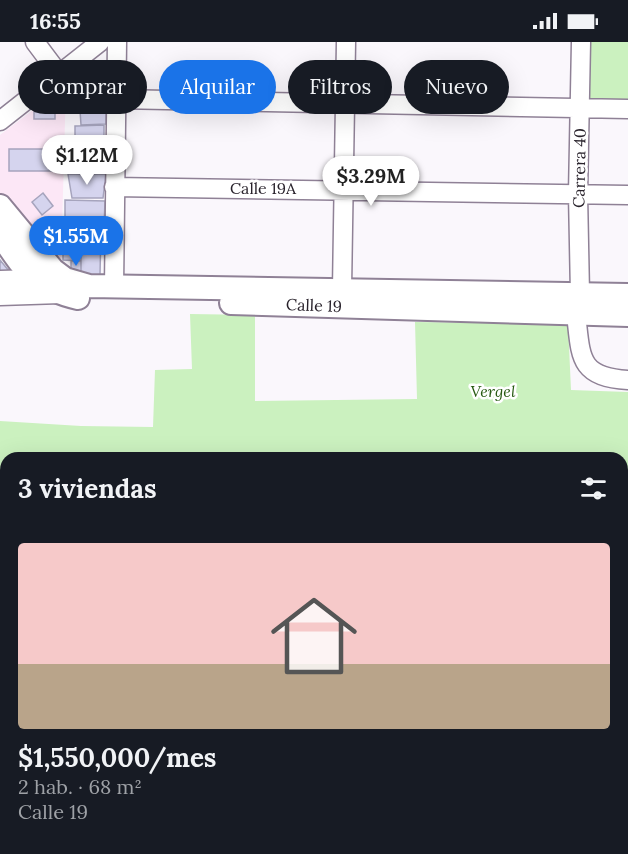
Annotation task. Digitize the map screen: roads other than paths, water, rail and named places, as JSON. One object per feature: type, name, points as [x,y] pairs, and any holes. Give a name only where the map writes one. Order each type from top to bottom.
[{"type":"main road","points":[[0,206],[53,270],[64,287]]},
{"type":"main road","points":[[0,234],[34,279],[64,287]]},
{"type":"main road","name":"Calle 19","points":[[64,287],[342,289],[578,304],[628,315]]},
{"type":"main road","name":"Calle 19","points":[[64,287],[87,300],[121,302],[578,304],[628,295]]},
{"type":"street","points":[[35,42],[48,60]]},
{"type":"street","points":[[77,60],[100,42]]},
{"type":"street","points":[[117,42],[117,60]]},
{"type":"street","points":[[346,42],[346,60]]},
{"type":"street","name":"Carrera 40","points":[[581,42],[578,194],[580,355],[589,368],[600,376],[619,380]]},
{"type":"street","points":[[147,100],[288,102]]},
{"type":"street","points":[[392,104],[628,109]]},
{"type":"street","points":[[0,121],[18,107]]},
{"type":"street","points":[[114,287],[116,114]]},
{"type":"street","points":[[342,289],[345,114]]},
{"type":"street","name":"Calle 19A","points":[[114,188],[344,189],[628,195]]},
{"type":"street","points":[[0,280],[34,279]]},
{"type":"street","name":"Calle 19","points":[[0,296],[64,287]]},
{"type":"park label","name":"Vergel","points":[[493,391]]}]
